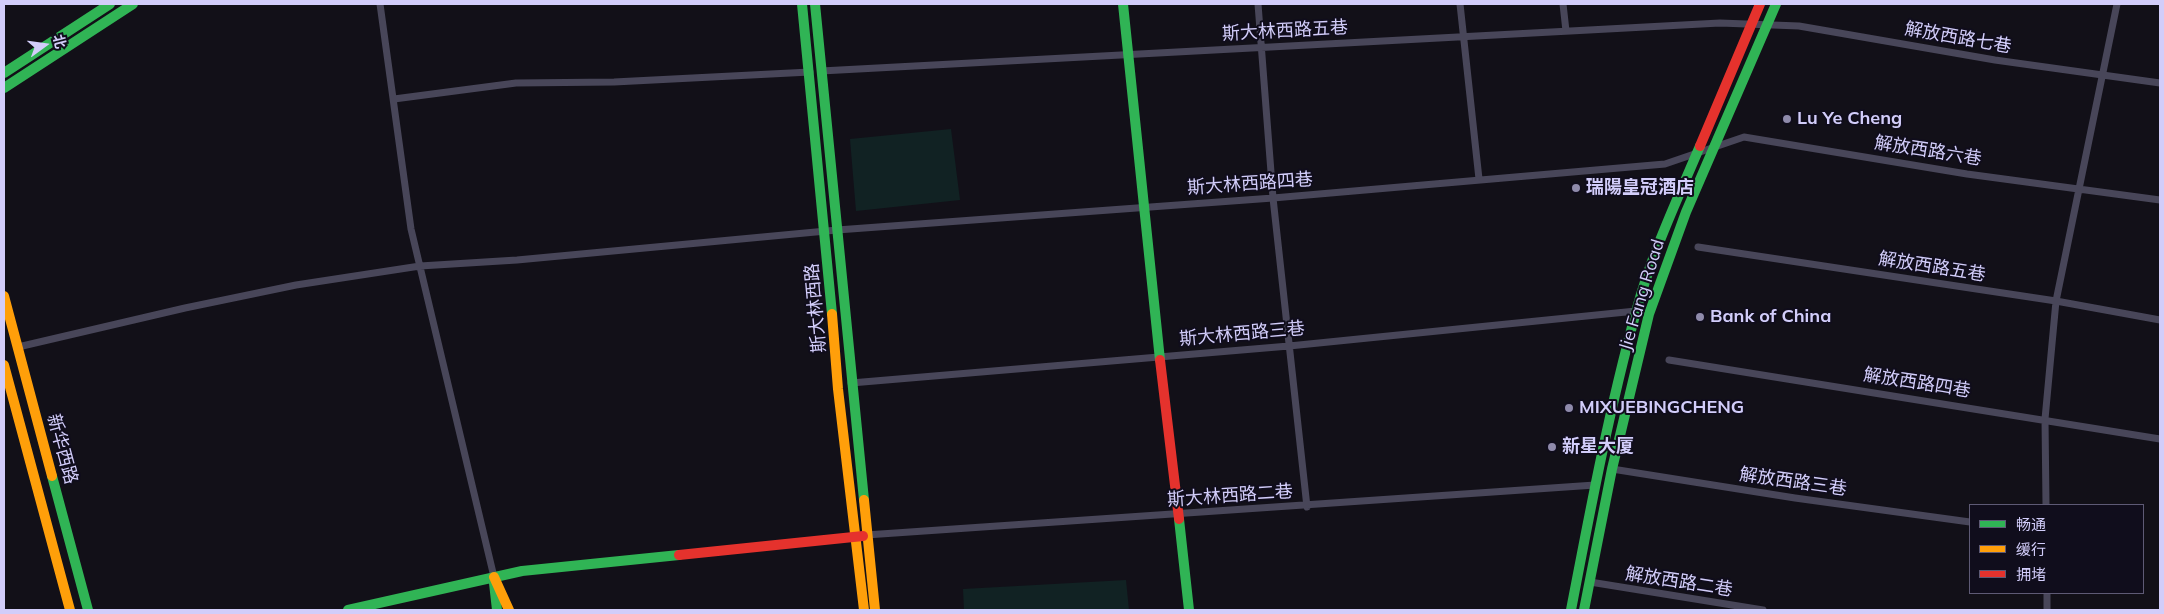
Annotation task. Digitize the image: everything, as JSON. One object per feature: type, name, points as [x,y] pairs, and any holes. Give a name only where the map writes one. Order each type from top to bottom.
[{"type":"main road","points":[[4,73],[110,4]]},
{"type":"main road","points":[[4,88],[133,4]]},
{"type":"main road","name":"斯大林西路","points":[[802,4],[826,232],[838,389],[861,536],[875,610]]},
{"type":"main road","name":"斯大林西路","points":[[815,4],[851,383],[864,610]]},
{"type":"main road","points":[[1123,4],[1189,610]]},
{"type":"main road","name":"Jie Fang Road","points":[[1571,610],[1595,485],[1636,311],[1670,217],[1760,4]]},
{"type":"main road","name":"Jie Fang Road","points":[[1584,610],[1612,469],[1649,314],[1686,212],[1776,4]]},
{"type":"main road","name":"新华西路","points":[[4,296],[88,610]]},
{"type":"main road","name":"新华西路","points":[[4,365],[70,610]]},
{"type":"main road","points":[[348,610],[522,571],[861,536]]},
{"type":"main road","points":[[494,577],[497,610]]},
{"type":"main road","points":[[494,577],[509,610]]},
{"type":"street","points":[[380,4],[411,229],[494,577]]},
{"type":"street","points":[[1258,4],[1273,198],[1307,507]]},
{"type":"street","points":[[1460,4],[1480,180]]},
{"type":"street","points":[[1563,4],[1566,31]]},
{"type":"street","points":[[2046,504],[2045,419],[2056,301],[2117,4]]},
{"type":"street","name":"斯大林西路五巷","points":[[821,71],[1464,36],[1751,23]]},
{"type":"street","name":"解放西路七巷","points":[[1751,23],[1799,26],[1994,60],[2160,83]]},
{"type":"street","points":[[394,99],[516,83],[614,82],[810,72]]},
{"type":"street","name":"解放西路六巷","points":[[1665,164],[1744,137],[1967,174],[2160,200]]},
{"type":"street","name":"斯大林西路四巷","points":[[18,347],[185,308],[296,286],[420,266],[516,260],[837,230],[1273,198],[1665,164]]},
{"type":"street","name":"解放西路五巷","points":[[1698,247],[2056,301],[2160,320]]},
{"type":"street","name":"斯大林西路三巷","points":[[851,383],[1289,346],[1636,311]]},
{"type":"street","name":"解放西路四巷","points":[[1669,360],[2160,439]]},
{"type":"street","name":"解放西路三巷","points":[[1612,469],[1795,498],[1969,522]]},
{"type":"street","name":"斯大林西路二巷","points":[[861,536],[1307,507],[1595,485]]},
{"type":"street","name":"解放西路二巷","points":[[1590,582],[1764,610]]},
{"type":"street","points":[[2047,594],[2047,610]]},
{"type":"shaded area","points":[[951,129],[960,200],[856,211],[850,139]]},
{"type":"shaded area","points":[[1126,580],[1129,610],[964,610],[963,589]]},
{"type":"traffic: fast","points":[[4,73],[110,4]]},
{"type":"traffic: fast","points":[[4,88],[133,4]]},
{"type":"traffic: fast","points":[[802,4],[832,314]]},
{"type":"traffic: fast","points":[[815,4],[864,500]]},
{"type":"traffic: fast","points":[[1123,4],[1160,360]]},
{"type":"traffic: fast","points":[[1584,610],[1612,469],[1649,314],[1686,212],[1776,4]]},
{"type":"traffic: fast","points":[[1571,610],[1609,423],[1636,312],[1657,249],[1700,146]]},
{"type":"traffic: fast","points":[[52,476],[88,610]]},
{"type":"traffic: fast","points":[[1179,519],[1189,610]]},
{"type":"traffic: fast","points":[[348,610],[522,571],[679,555]]},
{"type":"traffic: fast","points":[[494,583],[497,610]]},
{"type":"traffic: slow","points":[[4,296],[52,476]]},
{"type":"traffic: slow","points":[[832,314],[838,389],[864,610]]},
{"type":"traffic: slow","points":[[4,365],[70,610]]},
{"type":"traffic: slow","points":[[864,500],[875,610]]},
{"type":"traffic: slow","points":[[494,577],[509,610]]},
{"type":"traffic: jam","points":[[1700,146],[1760,4]]},
{"type":"traffic: jam","points":[[1160,360],[1179,519]]},
{"type":"traffic: jam","points":[[679,555],[863,536]]},
{"type":"place","name":"Lu Ye Cheng","points":[[1787,119]]},
{"type":"place","name":"瑞陽皇冠酒店","points":[[1576,188]]},
{"type":"place","name":"Bank of China","points":[[1700,317]]},
{"type":"place","name":"MIXUEBINGCHENG","points":[[1569,408]]},
{"type":"place","name":"新星大厦","points":[[1552,447]]}]
